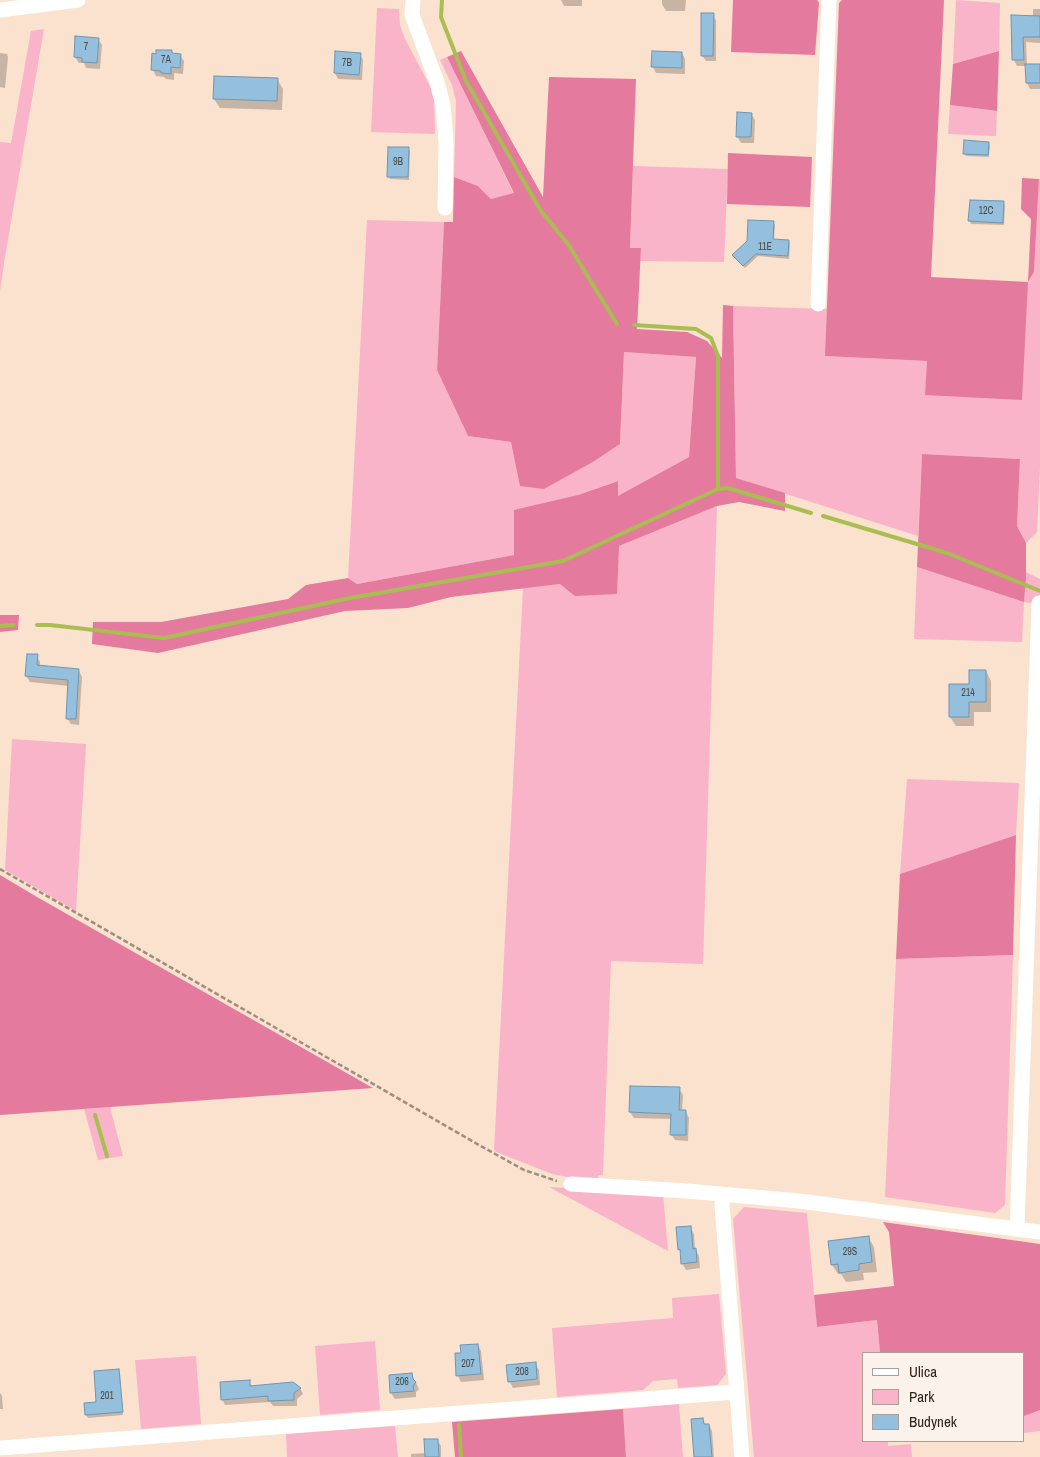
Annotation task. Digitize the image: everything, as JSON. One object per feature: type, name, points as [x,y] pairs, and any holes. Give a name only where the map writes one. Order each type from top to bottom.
[{"type":"street","points":[[0,10],[78,0]]},
{"type":"street","points":[[413,0],[412,15],[437,82],[443,105],[446,142],[445,208]]},
{"type":"street","points":[[818,304],[830,0]]},
{"type":"street","points":[[1017,1229],[1039,603]]},
{"type":"street","points":[[571,1184],[687,1191],[814,1203],[1040,1232]]},
{"type":"street","points":[[722,1195],[742,1457]]},
{"type":"street","points":[[0,1448],[736,1392]]},
{"type":"path","points":[[0,869],[524,1170],[552,1180],[571,1184]]},
{"type":"green space","points":[[956,0],[1000,3],[999,51],[953,64]]},
{"type":"green space","points":[[377,8],[399,9],[400,25],[405,39],[431,88],[434,98],[435,134],[371,132]]},
{"type":"green space","points":[[44,29],[0,291],[0,142],[11,143],[31,31]]},
{"type":"green space","points":[[447,57],[514,194],[491,199],[478,186],[454,177],[456,101],[452,85],[440,60]]},
{"type":"green space","points":[[950,105],[997,111],[996,136],[948,134]]},
{"type":"green space","points":[[633,166],[728,169],[724,262],[640,261],[641,248],[630,248]]},
{"type":"green space","points":[[1039,179],[1040,468],[1037,532],[1026,543],[1017,526],[1020,459],[922,454],[918,536],[736,478],[733,306],[827,309],[826,356],[927,361],[926,395],[1028,282],[1034,272]]},
{"type":"green space","points":[[367,220],[444,222],[437,370],[468,436],[511,442],[544,489],[593,462],[620,444],[624,352],[696,357],[689,457],[617,497],[617,481],[578,495],[514,555],[357,584],[348,578]]},
{"type":"green space","points":[[717,506],[703,964],[611,961],[603,1175],[598,1175],[598,1183],[552,1174],[494,1151],[523,588],[560,584],[619,546]]},
{"type":"green space","points":[[917,567],[1024,602],[1022,642],[914,639]]},
{"type":"green space","points":[[1026,572],[1040,579],[1040,607],[1024,602]]},
{"type":"green space","points":[[12,739],[86,744],[76,911],[5,870]]},
{"type":"green space","points":[[907,779],[1019,783],[1016,835],[900,874]]},
{"type":"green space","points":[[1013,955],[1005,1205],[995,1213],[885,1197],[896,959]]},
{"type":"green space","points":[[110,1107],[123,1156],[98,1160],[84,1109]]},
{"type":"green space","points":[[549,1187],[663,1193],[668,1251]]},
{"type":"green space","points":[[744,1207],[807,1213],[817,1327],[877,1320],[880,1352],[862,1352],[862,1442],[888,1442],[888,1446],[911,1444],[912,1457],[754,1457],[733,1219]]},
{"type":"green space","points":[[719,1294],[726,1374],[717,1385],[678,1388],[677,1379],[653,1381],[643,1390],[557,1397],[552,1328],[673,1318],[672,1298]]},
{"type":"green space","points":[[375,1341],[380,1410],[320,1415],[315,1346]]},
{"type":"green space","points":[[196,1356],[201,1424],[141,1429],[135,1360]]},
{"type":"green space","points":[[679,1404],[683,1457],[626,1457],[623,1409]]},
{"type":"green space","points":[[1040,1409],[1040,1431],[1025,1433],[1025,1416]]},
{"type":"green space","points":[[395,1426],[398,1457],[287,1457],[286,1434]]},
{"type":"shaded area","points":[[733,0],[817,0],[819,3],[815,55],[731,52]]},
{"type":"shaded area","points":[[842,0],[944,0],[931,277],[1028,282],[1022,400],[925,395],[927,361],[825,356],[839,3]]},
{"type":"shaded area","points":[[461,51],[543,197],[549,77],[636,79],[630,248],[641,248],[637,329],[687,332],[707,341],[722,358],[723,305],[733,306],[736,478],[785,493],[785,511],[739,502],[717,506],[619,546],[617,594],[575,596],[560,584],[451,597],[408,608],[345,611],[158,653],[92,644],[93,622],[161,622],[288,599],[306,585],[348,578],[357,584],[514,555],[514,510],[578,495],[618,481],[618,496],[689,457],[696,357],[624,352],[620,444],[593,462],[544,489],[520,486],[511,442],[468,436],[437,370],[444,222],[453,222],[454,177],[478,186],[491,199],[514,193],[447,57]]},
{"type":"shaded area","points":[[999,51],[997,111],[950,105],[953,64]]},
{"type":"shaded area","points":[[728,153],[812,157],[810,207],[727,204]]},
{"type":"shaded area","points":[[1022,178],[1039,179],[1034,272],[1028,282],[1031,219],[1021,209]]},
{"type":"shaded area","points":[[922,454],[1020,459],[1017,526],[1026,543],[1024,602],[917,567]]},
{"type":"shaded area","points":[[0,615],[19,615],[18,630],[0,632]]},
{"type":"shaded area","points":[[1016,835],[1013,955],[896,959],[900,874]]},
{"type":"shaded area","points":[[0,875],[37,897],[373,1088],[0,1115]]},
{"type":"shaded area","points":[[883,1222],[1040,1244],[1040,1410],[1025,1416],[1025,1352],[880,1352],[877,1320],[817,1327],[814,1295],[894,1286],[889,1232]]},
{"type":"shaded area","points":[[623,1409],[626,1457],[455,1457],[452,1422]]},
{"type":"building","points":[[701,13],[714,13],[713,56],[701,56]]},
{"type":"building","points":[[1011,15],[1040,16],[1040,37],[1023,37],[1024,60],[1012,60]]},
{"type":"building","points":[[75,36],[99,38],[97,63],[82,62],[82,58],[74,57]]},
{"type":"building","points":[[156,50],[172,50],[172,53],[181,54],[180,68],[171,67],[171,74],[151,70],[152,53],[156,54]]},
{"type":"building","points":[[335,51],[361,53],[359,75],[334,73]]},
{"type":"building","points":[[652,51],[682,52],[682,68],[651,67]]},
{"type":"building","points":[[1025,64],[1040,64],[1040,83],[1026,83]]},
{"type":"building","points":[[214,76],[278,78],[277,101],[213,99]]},
{"type":"building","points":[[737,112],[752,113],[751,137],[736,137]]},
{"type":"building","points":[[964,140],[989,142],[988,155],[963,154]]},
{"type":"building","points":[[388,147],[409,147],[408,177],[387,177]]},
{"type":"building","points":[[970,200],[1004,201],[1003,223],[968,221]]},
{"type":"building","points":[[748,220],[774,221],[773,239],[789,240],[788,256],[756,254],[743,266],[732,255],[747,241]]},
{"type":"building","points":[[27,654],[38,654],[37,665],[79,669],[76,719],[66,719],[68,680],[25,676]]},
{"type":"building","points":[[969,670],[986,670],[986,702],[969,702],[969,717],[949,717],[949,684],[969,684]]},
{"type":"building","points":[[630,1086],[680,1087],[679,1110],[686,1110],[686,1135],[670,1135],[671,1114],[629,1112]]},
{"type":"building","points":[[691,1226],[693,1249],[696,1248],[697,1262],[681,1264],[676,1227]]},
{"type":"building","points":[[869,1236],[872,1262],[859,1264],[859,1270],[839,1273],[838,1264],[831,1265],[828,1241]]},
{"type":"building","points":[[478,1344],[481,1374],[456,1376],[455,1353],[461,1353],[460,1345]]},
{"type":"building","points":[[536,1362],[537,1379],[508,1382],[506,1365]]},
{"type":"building","points":[[119,1369],[123,1412],[85,1415],[84,1403],[96,1402],[94,1371]]},
{"type":"building","points":[[412,1373],[413,1379],[416,1382],[413,1386],[414,1391],[390,1393],[389,1375]]},
{"type":"building","points":[[250,1380],[250,1386],[293,1382],[301,1388],[294,1393],[294,1400],[268,1401],[268,1396],[221,1400],[220,1382]]},
{"type":"building","points":[[703,1418],[704,1424],[709,1424],[712,1457],[694,1457],[691,1419]]},
{"type":"building","points":[[424,1439],[438,1439],[439,1457],[425,1457]]},
{"type":"waterway","points":[[442,0],[441,17],[466,81],[541,211],[568,244],[617,324]]},
{"type":"waterway","points":[[37,625],[164,638],[350,598],[563,561],[718,489],[718,356],[711,338],[696,329],[634,325]]},
{"type":"waterway","points":[[718,489],[728,488],[811,513]]},
{"type":"waterway","points":[[823,516],[947,553],[1040,591]]},
{"type":"waterway","points":[[0,626],[14,625]]},
{"type":"waterway","points":[[95,1115],[107,1156]]},
{"type":"waterway","points":[[459,1425],[461,1457]]}]
